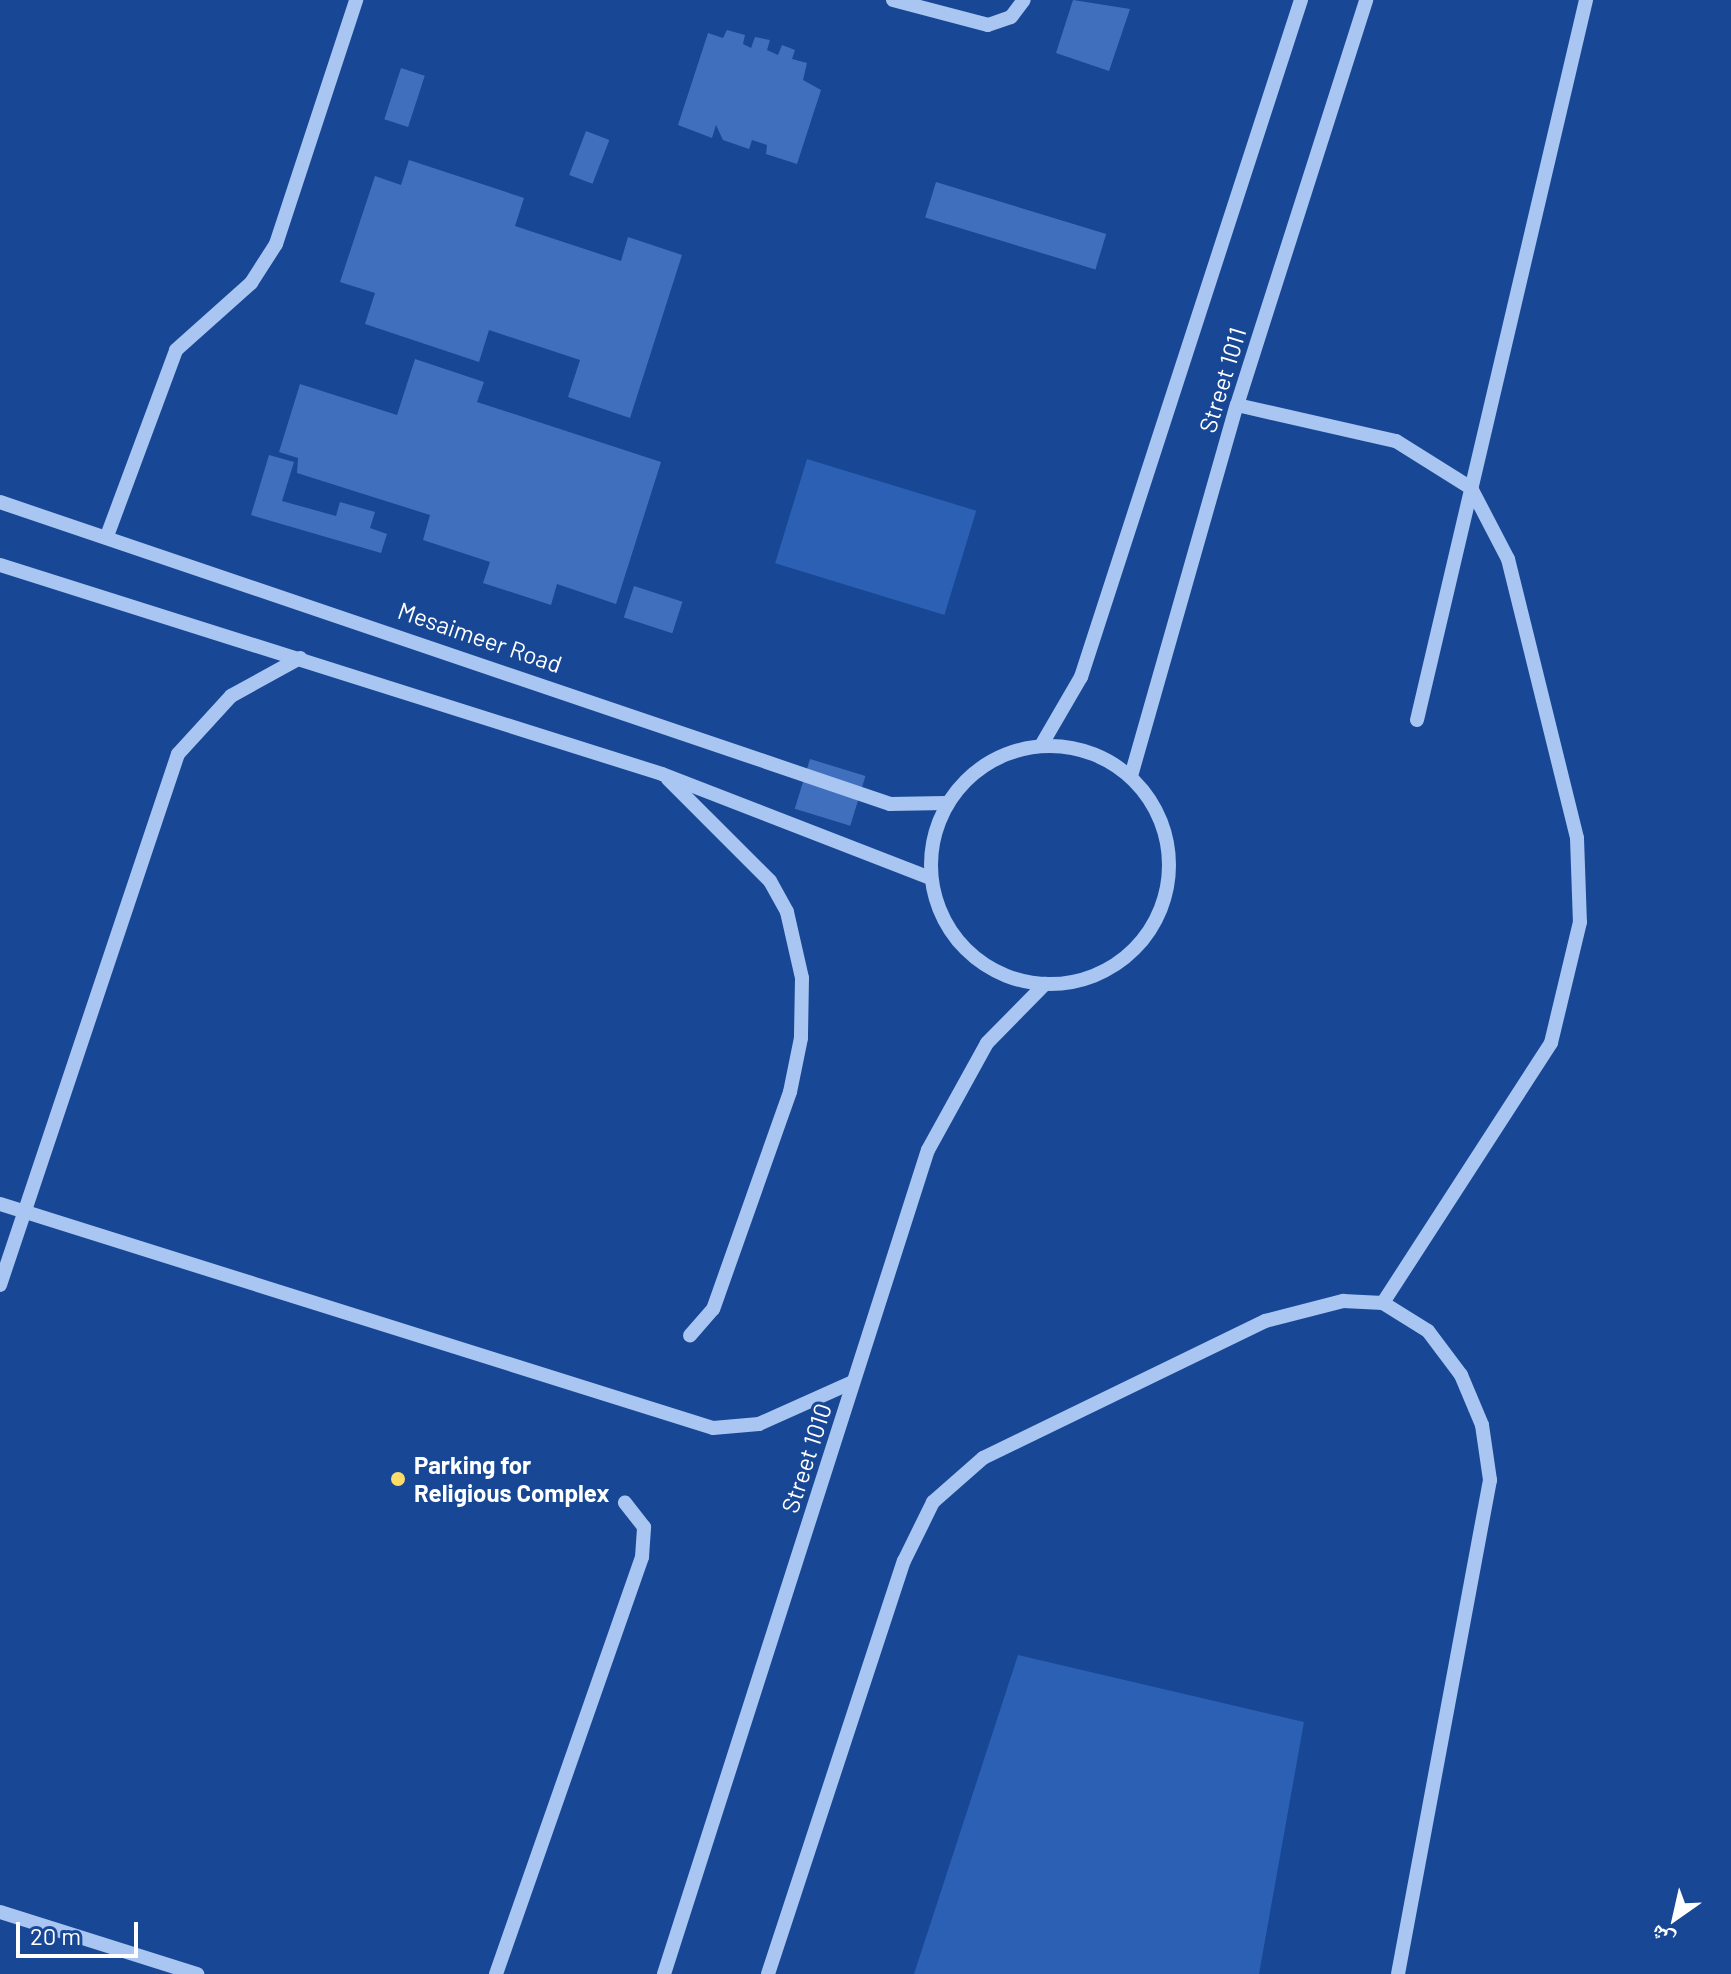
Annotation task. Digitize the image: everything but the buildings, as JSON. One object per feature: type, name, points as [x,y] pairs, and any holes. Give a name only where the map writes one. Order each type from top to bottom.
[{"type":"street","points":[[107,536],[176,350],[251,283],[276,244],[356,0]]},
{"type":"street","points":[[893,0],[988,25],[1011,17],[1024,0]]},
{"type":"street","name":"Street 1011","points":[[1042,744],[1081,677],[1301,0]]},
{"type":"street","name":"Street 1011","points":[[1131,776],[1237,405],[1366,0]]},
{"type":"street","points":[[1417,720],[1586,0]]},
{"type":"street","points":[[1237,405],[1396,441],[1471,488],[1508,559],[1577,838],[1580,922],[1565,1004],[1532,1080],[1383,1303]]},
{"type":"street","name":"Mesaimeer Road","points":[[0,502],[890,804],[946,803]]},
{"type":"street","points":[[0,565],[662,774],[930,878]]},
{"type":"street","points":[[0,1285],[178,754],[231,696],[300,658]]},
{"type":"street","points":[[1042,744],[1090,751],[1131,776],[1157,809],[1170,849],[1168,891],[1152,929],[1123,960],[1086,979],[1045,984],[1004,975],[968,952],[943,918],[930,878],[932,839],[946,803],[987,762],[1042,744]]},
{"type":"street","points":[[662,774],[770,881],[787,912],[802,978],[801,1038],[790,1092],[713,1309],[690,1335]]},
{"type":"street","name":"Street 1010","points":[[664,1974],[853,1382],[944,1112],[987,1043],[1045,984]]},
{"type":"street","points":[[0,1204],[713,1428],[759,1424],[853,1382]]},
{"type":"street","points":[[768,1974],[904,1561],[933,1502],[956,1476],[1265,1321],[1303,1307],[1383,1303],[1428,1331],[1461,1375],[1482,1425],[1490,1480],[1398,1974]]},
{"type":"street","points":[[496,1974],[642,1557],[644,1527],[625,1503]]},
{"type":"street","points":[[0,1912],[197,1974]]},
{"type":"shaded area","points":[[807,459],[976,511],[944,615],[775,563]]},
{"type":"shaded area","points":[[1018,1655],[1304,1722],[1259,1974],[914,1974]]},
{"type":"place","name":"Parking for Religious Complex","points":[[398,1479]]}]
